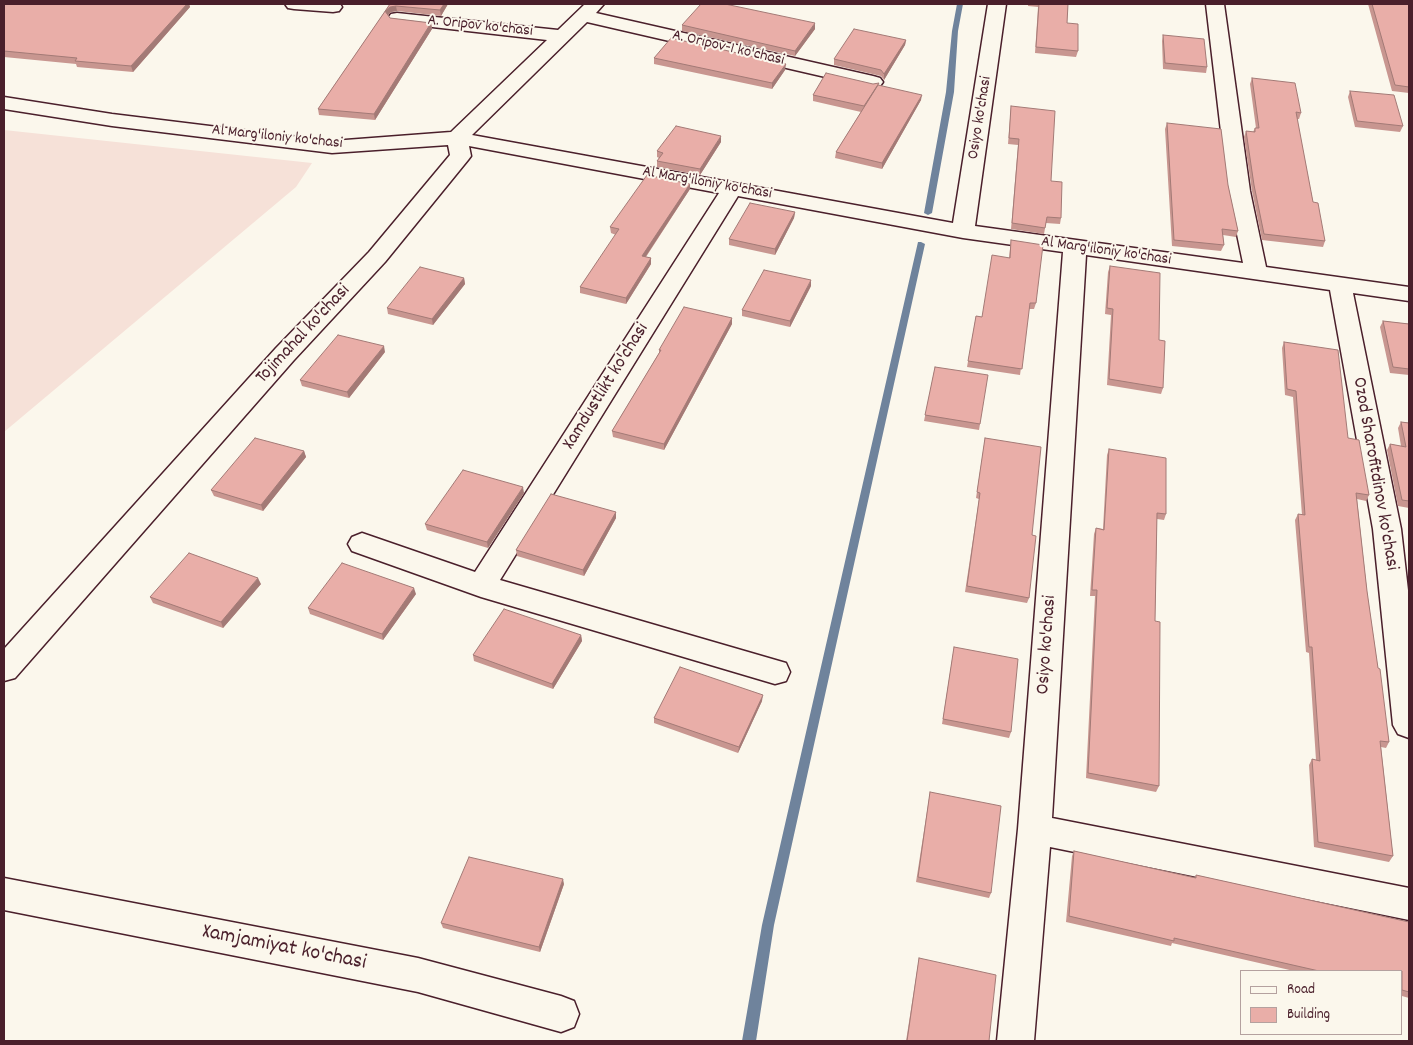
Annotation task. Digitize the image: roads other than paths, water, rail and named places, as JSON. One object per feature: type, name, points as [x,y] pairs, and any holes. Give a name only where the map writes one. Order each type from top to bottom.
[{"type":"street","points":[[294,4],[333,7]]},
{"type":"street","name":"Osiyo ko'chasi","points":[[963,231],[997,4]]},
{"type":"street","points":[[1215,4],[1239,191],[1256,273]]},
{"type":"street","points":[[457,138],[589,10]]},
{"type":"street","name":"A. Oripov-1 ko'chasi","points":[[589,10],[873,82]]},
{"type":"street","name":"A. Oripov ko'chasi","points":[[397,18],[562,36]]},
{"type":"street","name":"Al Marg'iloniy ko'chasi","points":[[4,103],[112,120],[332,147],[457,138],[963,231],[1409,294]]},
{"type":"street","name":"Tojimahal ko'chasi","points":[[4,669],[285,354],[377,257],[461,156],[457,138]]},
{"type":"street","name":"Xamdustlikt ko'chasi","points":[[481,586],[732,189]]},
{"type":"street","name":"Osiyo ko'chasi","points":[[1015,1041],[1035,829],[1075,248]]},
{"type":"street","name":"Ozod Sharofitdinov ko'chasi","points":[[1340,284],[1387,529],[1409,724]]},
{"type":"street","points":[[362,544],[481,586],[775,672]]},
{"type":"street","points":[[1035,829],[1409,904]]},
{"type":"street","name":"Xamjamiyat ko'chasi","points":[[4,894],[418,975],[561,1014]]},
{"type":"waterway","points":[[928,213],[950,92],[955,31],[960,4]]},
{"type":"waterway","points":[[749,1041],[768,925],[921,244]]}]
